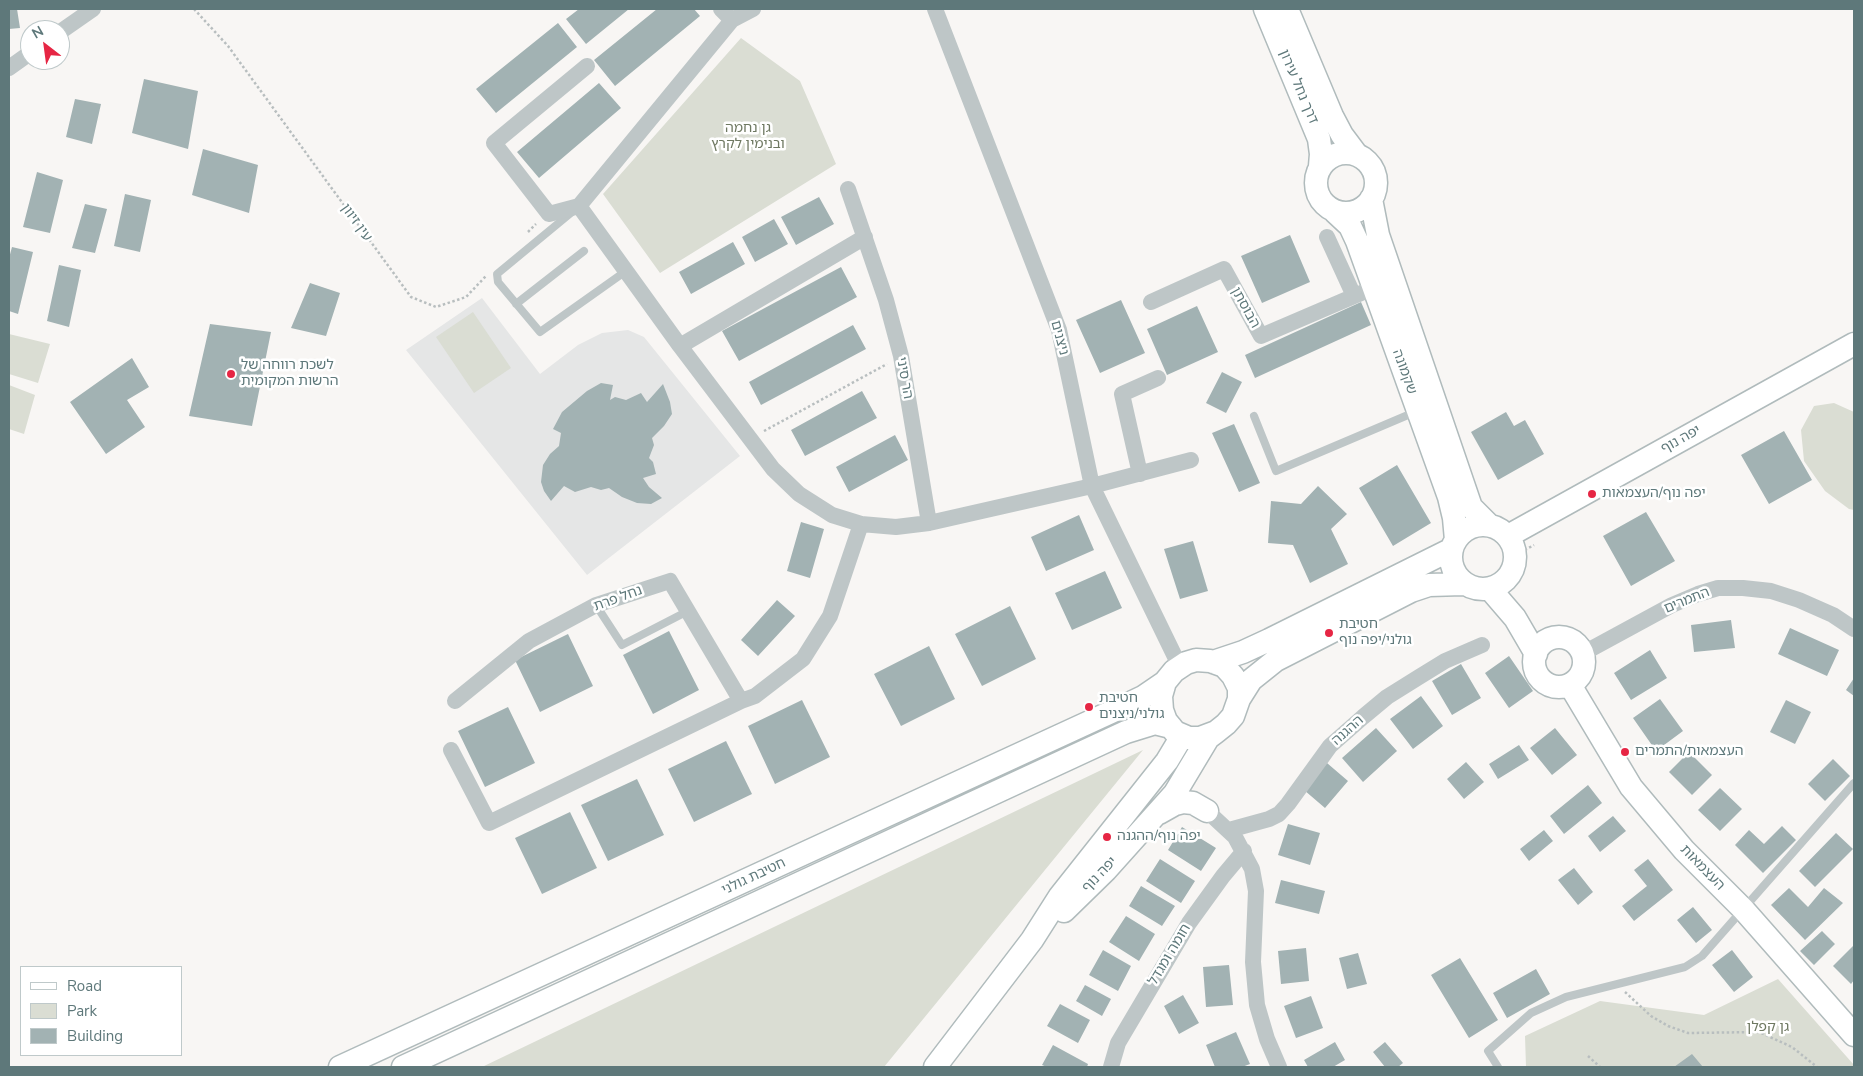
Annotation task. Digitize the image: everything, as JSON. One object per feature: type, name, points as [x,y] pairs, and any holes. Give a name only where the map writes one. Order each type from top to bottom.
[{"type":"street","points":[[70,25],[93,9]]},
{"type":"street","points":[[587,66],[494,143],[550,214],[579,206],[726,15],[753,9]]},
{"type":"street","name":"ניצנים","points":[[935,9],[1059,330],[1092,486],[1173,674]]},
{"type":"street","name":"דרך נחל עירון","points":[[1264,9],[1319,140],[1320,166]]},
{"type":"street","name":"דרך נחל עירון","points":[[1287,9],[1342,135],[1357,154]]},
{"type":"street","points":[[9,68],[20,60]]},
{"type":"street","points":[[1348,152],[1357,154],[1366,160],[1376,176],[1376,186],[1371,200],[1353,213],[1335,212],[1326,207],[1316,191],[1317,171],[1330,157],[1338,153],[1348,152]]},
{"type":"street","name":"הר סיני","points":[[848,189],[886,300],[901,356],[929,523]]},
{"type":"street","name":"שקמונה","points":[[1371,200],[1378,236],[1427,407],[1449,497],[1454,518],[1454,544]]},
{"type":"street","points":[[579,206],[680,346],[773,469],[799,494],[832,515],[862,524],[896,528],[929,523],[1092,486],[1191,460]]},
{"type":"street","name":"שקמונה","points":[[1335,212],[1350,226],[1364,292],[1427,407],[1471,507],[1498,531]]},
{"type":"street","points":[[680,346],[865,237]]},
{"type":"street","points":[[1327,237],[1364,292]]},
{"type":"street","name":"הבוסתן","points":[[1151,302],[1224,269],[1261,336],[1364,292]]},
{"type":"street","name":"יפה נוף","points":[[1498,531],[1854,344]]},
{"type":"street","points":[[1140,474],[1122,394],[1158,378]]},
{"type":"street","points":[[451,750],[489,823],[741,701],[755,696],[803,659],[830,616],[862,524]]},
{"type":"street","points":[[1213,662],[1243,652],[1269,640],[1454,544],[1462,533],[1470,527],[1480,525],[1498,531],[1514,545],[1515,560],[1511,575],[1497,586],[1473,588],[1463,584],[1429,585],[1411,592],[1276,660],[1252,680],[1239,699],[1233,716],[1216,732],[1200,738],[1189,738],[1176,731],[1166,721],[1162,710],[1161,696],[1173,674],[1196,660],[1213,662],[1224,666],[1233,676],[1238,688],[1239,699]]},
{"type":"street","points":[[1454,544],[1451,565],[1454,573],[1463,584]]},
{"type":"street","name":"נחל פרת","points":[[455,701],[529,641],[596,605],[670,581],[741,701]]},
{"type":"street","points":[[1497,586],[1515,618],[1543,647]]},
{"type":"street","name":"התמרים","points":[[1584,656],[1591,649],[1672,605],[1718,588],[1771,591],[1798,600],[1854,629]]},
{"type":"street","points":[[1559,638],[1567,639],[1580,649],[1584,656],[1582,673],[1570,685],[1562,687],[1554,687],[1540,678],[1534,662],[1543,647],[1559,638]]},
{"type":"street","name":"ההגנה","points":[[1229,830],[1269,819],[1278,814],[1288,804],[1330,746],[1363,716],[1387,697],[1445,661],[1482,645]]},
{"type":"street","name":"חטיבת גולני","points":[[340,1067],[1122,707],[1143,697],[1173,674]]},
{"type":"street","name":"העצמאות","points":[[1570,685],[1631,787],[1684,850],[1743,909],[1854,1035]]},
{"type":"street","name":"חטיבת גולני","points":[[403,1067],[1126,732],[1155,723],[1176,731]]},
{"type":"street","name":"יפה נוף","points":[[935,1067],[1032,940],[1060,896],[1167,761],[1179,741],[1176,731]]},
{"type":"street","name":"יפה נוף","points":[[1032,940],[1106,870],[1156,814],[1174,793],[1208,738],[1216,732]]},
{"type":"street","points":[[1195,761],[1200,800],[1207,811]]},
{"type":"street","points":[[1156,814],[1175,804],[1183,802],[1193,803],[1207,811],[1229,830],[1244,851],[1252,869],[1256,891],[1253,962],[1257,1005],[1267,1038],[1279,1067]]},
{"type":"street","name":"חומה ומגדל","points":[[1111,1067],[1118,1043],[1189,923],[1223,876],[1244,851]]},
{"type":"lane","points":[[579,206],[497,274],[498,282],[540,332],[626,271]]},
{"type":"lane","points":[[516,304],[584,251]]},
{"type":"lane","points":[[1254,416],[1276,471],[1427,407]]},
{"type":"lane","points":[[596,605],[622,645],[688,611]]},
{"type":"lane","points":[[1498,1067],[1488,1051],[1531,1013],[1566,997],[1685,968],[1702,956],[1854,783]]},
{"type":"path","name":"עין זיוון","points":[[194,9],[228,46],[411,297],[436,307],[466,296],[486,275]]},
{"type":"path","points":[[527,233],[541,219],[550,214]]},
{"type":"path","points":[[750,439],[901,356]]},
{"type":"path","points":[[1617,984],[1651,1016],[1668,1026],[1688,1033],[1759,1032],[1792,1047],[1817,1067]]},
{"type":"path","points":[[1588,1056],[1600,1067]]},
{"type":"shaded area","points":[[482,298],[540,374],[578,345],[602,333],[628,330],[644,337],[740,456],[587,575],[406,350]]},
{"type":"green space","name":"גן נחמה ובנימין לקרץ","points":[[741,38],[800,81],[836,164],[660,273],[603,194]]},
{"type":"green space","points":[[473,312],[511,368],[474,393],[436,337]]},
{"type":"green space","points":[[9,334],[50,344],[38,383],[9,374]]},
{"type":"green space","points":[[9,385],[35,395],[24,434],[9,429]]},
{"type":"green space","points":[[1834,403],[1854,412],[1854,510],[1849,509],[1825,491],[1804,461],[1801,430],[1814,406]]},
{"type":"green space","points":[[1143,750],[884,1067],[482,1067]]},
{"type":"green space","name":"גן קפלן","points":[[1778,979],[1854,1067],[1526,1067],[1525,1036],[1600,1001],[1704,1015]]},
{"type":"building","points":[[9,9],[17,9],[20,28],[9,29]]},
{"type":"building","points":[[579,9],[629,9],[586,44],[566,19]]},
{"type":"building","points":[[657,9],[694,9],[700,16],[615,86],[594,60]]},
{"type":"building","points":[[558,23],[577,47],[496,113],[476,89]]},
{"type":"building","points":[[144,79],[198,91],[188,149],[132,133]]},
{"type":"building","points":[[599,83],[621,108],[539,178],[517,152]]},
{"type":"building","points":[[75,99],[101,104],[92,144],[66,137]]},
{"type":"building","points":[[203,149],[258,165],[249,213],[192,195]]},
{"type":"building","points":[[37,172],[63,180],[50,233],[23,227]]},
{"type":"building","points":[[125,194],[151,200],[140,252],[114,246]]},
{"type":"building","points":[[819,197],[834,224],[796,245],[781,217]]},
{"type":"building","points":[[85,204],[107,209],[95,253],[72,248]]},
{"type":"building","points":[[774,219],[788,244],[755,262],[742,237]]},
{"type":"building","points":[[1290,235],[1310,282],[1262,303],[1241,256]]},
{"type":"building","points":[[733,242],[745,264],[691,294],[679,272]]},
{"type":"building","points":[[12,247],[33,252],[18,314],[9,311],[9,258]]},
{"type":"building","points":[[59,265],[81,270],[69,327],[47,321]]},
{"type":"building","points":[[841,267],[857,297],[739,361],[722,331]]},
{"type":"building","points":[[310,283],[340,293],[326,336],[291,328]]},
{"type":"building","points":[[1121,300],[1145,353],[1100,373],[1076,320]]},
{"type":"building","points":[[1361,302],[1371,325],[1255,378],[1245,355]]},
{"type":"building","points":[[1197,306],[1218,352],[1167,375],[1147,329]]},
{"type":"building","name":"לשכת רווחה של הרשות המקומית","points":[[210,324],[271,332],[252,426],[189,416]]},
{"type":"building","points":[[853,325],[866,349],[761,405],[749,382]]},
{"type":"building","points":[[132,358],[149,387],[127,400],[145,427],[106,454],[70,402]]},
{"type":"building","points":[[1222,372],[1242,382],[1226,413],[1206,403]]},
{"type":"building","points":[[601,383],[613,385],[610,400],[615,397],[626,400],[641,393],[647,402],[663,384],[670,402],[672,414],[664,426],[652,438],[654,445],[649,458],[653,462],[656,474],[643,478],[649,487],[662,498],[651,504],[637,503],[622,497],[609,488],[601,490],[591,487],[575,492],[564,486],[551,501],[544,491],[541,482],[543,465],[550,454],[559,446],[561,433],[553,429],[562,412],[587,391]]},
{"type":"building","points":[[862,391],[877,418],[805,456],[791,430]]},
{"type":"building","points":[[1506,412],[1514,426],[1525,420],[1544,454],[1498,480],[1471,432]]},
{"type":"building","points":[[1234,424],[1260,483],[1239,492],[1212,433]]},
{"type":"building","points":[[1784,431],[1812,480],[1769,504],[1741,455]]},
{"type":"building","points":[[895,435],[908,460],[849,492],[836,467]]},
{"type":"building","points":[[1397,465],[1431,523],[1393,546],[1359,488]]},
{"type":"building","points":[[1318,486],[1347,514],[1331,529],[1348,564],[1310,583],[1293,545],[1268,543],[1271,501],[1301,504]]},
{"type":"building","points":[[1646,512],[1675,561],[1631,586],[1603,536]]},
{"type":"building","points":[[1079,515],[1094,550],[1046,571],[1031,537]]},
{"type":"building","points":[[801,522],[824,529],[810,578],[787,571]]},
{"type":"building","points":[[1193,541],[1208,591],[1180,599],[1164,549]]},
{"type":"building","points":[[1105,571],[1122,608],[1072,630],[1055,593]]},
{"type":"building","points":[[777,600],[795,616],[758,656],[741,640]]},
{"type":"building","points":[[1010,606],[1036,659],[982,686],[955,634]]},
{"type":"building","points":[[1731,620],[1735,648],[1694,652],[1691,625]]},
{"type":"building","points":[[1790,628],[1839,650],[1827,676],[1778,654]]},
{"type":"building","points":[[669,631],[699,690],[653,714],[623,655]]},
{"type":"building","points":[[568,634],[593,686],[540,712],[515,660]]},
{"type":"building","points":[[929,646],[955,699],[901,726],[874,674]]},
{"type":"building","points":[[1650,650],[1667,678],[1631,700],[1614,673]]},
{"type":"building","points":[[1509,656],[1533,691],[1509,708],[1485,673]]},
{"type":"building","points":[[1461,664],[1481,698],[1452,715],[1432,681]]},
{"type":"building","points":[[1854,678],[1854,696],[1846,690]]},
{"type":"building","points":[[1421,696],[1443,726],[1413,749],[1390,719]]},
{"type":"building","points":[[1660,699],[1683,731],[1656,751],[1633,718]]},
{"type":"building","points":[[802,700],[830,757],[775,784],[748,726]]},
{"type":"building","points":[[1786,700],[1811,712],[1795,744],[1770,732]]},
{"type":"building","points":[[508,707],[535,763],[485,787],[458,731]]},
{"type":"building","points":[[1376,728],[1397,751],[1363,782],[1342,758]]},
{"type":"building","points":[[1555,728],[1577,755],[1552,775],[1530,748]]},
{"type":"building","points":[[726,741],[752,794],[694,822],[668,769]]},
{"type":"building","points":[[1519,745],[1529,760],[1498,779],[1489,764]]},
{"type":"building","points":[[1689,752],[1712,775],[1692,795],[1669,772]]},
{"type":"building","points":[[1833,759],[1850,776],[1825,801],[1808,784]]},
{"type":"building","points":[[1466,762],[1484,782],[1464,799],[1447,779]]},
{"type":"building","points":[[1327,763],[1348,781],[1325,808],[1304,790]]},
{"type":"building","points":[[637,779],[664,835],[608,861],[581,805]]},
{"type":"building","points":[[1588,785],[1602,803],[1564,834],[1550,816]]},
{"type":"building","points":[[1720,788],[1742,809],[1720,831],[1698,810]]},
{"type":"building","points":[[570,812],[597,868],[542,894],[515,838]]},
{"type":"building","points":[[1613,816],[1626,831],[1600,852],[1588,836]]},
{"type":"building","points":[[1288,824],[1320,833],[1310,865],[1278,855]]},
{"type":"building","points":[[1782,826],[1796,840],[1763,873],[1735,845],[1749,830],[1764,844]]},
{"type":"building","points":[[1182,827],[1216,848],[1201,871],[1168,850]]},
{"type":"building","points":[[1544,830],[1553,841],[1529,861],[1520,849]]},
{"type":"building","points":[[1836,833],[1853,849],[1815,887],[1799,871]]},
{"type":"building","points":[[1160,859],[1195,881],[1181,903],[1146,881]]},
{"type":"building","points":[[1648,859],[1673,890],[1634,921],[1622,906],[1647,886],[1634,870]]},
{"type":"building","points":[[1574,868],[1593,892],[1578,905],[1558,880]]},
{"type":"building","points":[[1281,880],[1325,891],[1319,914],[1275,903]]},
{"type":"building","points":[[1141,886],[1175,906],[1162,926],[1129,906]]},
{"type":"building","points":[[1789,888],[1808,907],[1824,888],[1843,903],[1805,940],[1771,905]]},
{"type":"building","points":[[1693,907],[1712,930],[1696,943],[1677,920]]},
{"type":"building","points":[[1126,916],[1155,934],[1139,961],[1109,942]]},
{"type":"building","points":[[1822,931],[1835,944],[1814,965],[1800,951]]},
{"type":"building","points":[[1854,945],[1854,980],[1851,984],[1833,966]]},
{"type":"building","points":[[1306,948],[1309,981],[1281,984],[1278,951]]},
{"type":"building","points":[[1103,950],[1131,966],[1118,991],[1089,975]]},
{"type":"building","points":[[1732,950],[1753,977],[1734,992],[1712,965]]},
{"type":"building","points":[[1358,953],[1367,984],[1347,989],[1339,958]]},
{"type":"building","points":[[1460,958],[1498,1020],[1469,1038],[1431,975]]},
{"type":"building","points":[[1229,965],[1233,1005],[1206,1007],[1203,967]]},
{"type":"building","points":[[1536,969],[1550,994],[1507,1018],[1493,993]]},
{"type":"building","points":[[1085,985],[1111,999],[1102,1016],[1076,1001]]},
{"type":"building","points":[[1183,995],[1199,1023],[1179,1034],[1164,1006]]},
{"type":"building","points":[[1311,996],[1323,1028],[1296,1038],[1284,1006]]},
{"type":"building","points":[[1060,1004],[1090,1020],[1078,1043],[1047,1026]]},
{"type":"building","points":[[1236,1032],[1250,1064],[1242,1067],[1215,1067],[1206,1045]]},
{"type":"building","points":[[1335,1042],[1345,1060],[1333,1067],[1308,1067],[1304,1060]]},
{"type":"building","points":[[1385,1042],[1403,1063],[1398,1067],[1385,1067],[1373,1052]]},
{"type":"building","points":[[1053,1045],[1088,1064],[1087,1067],[1047,1067],[1042,1065]]},
{"type":"building","points":[[1692,1054],[1703,1067],[1674,1067]]},
{"type":"place","name":"לשכת רווחה של הרשות המקומית","points":[[231,374]]},
{"type":"place","name":"יפה נוף/העצמאות","points":[[1592,494]]},
{"type":"place","name":"חטיבת גולני/יפה נוף","points":[[1329,633]]},
{"type":"place","name":"חטיבת גולני/ניצנים","points":[[1089,707]]},
{"type":"place","name":"העצמאות/התמרים","points":[[1625,752]]},
{"type":"place","name":"יפה נוף/ההגנה","points":[[1107,837]]}]
